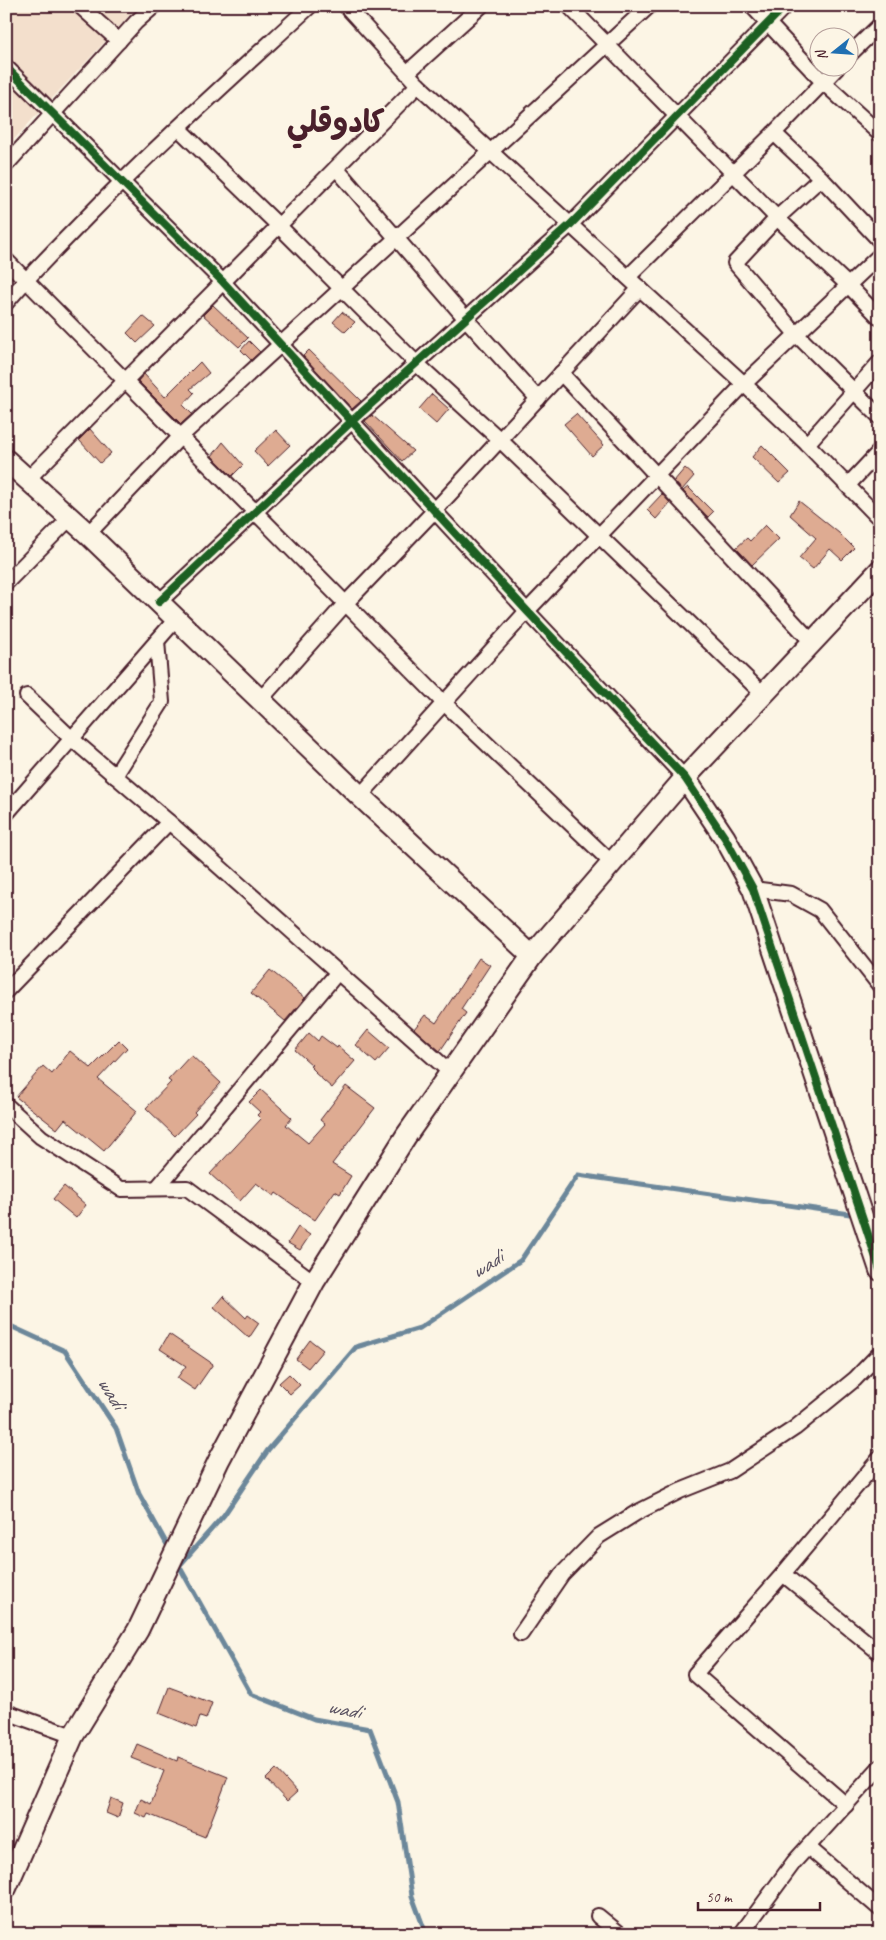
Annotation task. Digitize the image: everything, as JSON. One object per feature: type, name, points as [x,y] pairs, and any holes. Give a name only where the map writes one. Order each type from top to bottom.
[{"type":"main road","points":[[6,460],[88,534],[360,796],[532,956]]},
{"type":"main road","points":[[6,1888],[73,1736],[138,1630],[219,1460],[314,1282],[406,1136],[532,956],[685,778],[880,570]]},
{"type":"main road","points":[[685,778],[725,838],[753,889],[880,1270]]},
{"type":"street","points":[[80,6],[119,41]]},
{"type":"street","points":[[6,165],[119,41],[154,6]]},
{"type":"street","points":[[6,303],[122,182],[310,6]]},
{"type":"street","points":[[346,6],[418,85],[744,384],[807,444],[880,520]]},
{"type":"street","points":[[407,73],[480,6]]},
{"type":"street","points":[[569,6],[734,172],[777,218],[880,318]]},
{"type":"street","points":[[88,534],[180,437],[649,6]]},
{"type":"street","points":[[752,6],[823,82],[880,134]]},
{"type":"street","points":[[160,602],[352,421],[570,224],[785,6]]},
{"type":"street","points":[[858,46],[880,25]]},
{"type":"street","points":[[6,67],[222,282],[436,510],[527,611],[685,778]]},
{"type":"street","points":[[628,277],[827,78]]},
{"type":"street","points":[[28,479],[418,85]]},
{"type":"street","points":[[178,128],[416,363],[500,440],[763,694]]},
{"type":"street","points":[[774,133],[821,178],[880,241]]},
{"type":"street","points":[[336,168],[466,319],[538,399]]},
{"type":"street","points":[[821,178],[777,218],[735,263],[796,334],[854,393],[880,416]]},
{"type":"street","points":[[360,796],[527,611],[744,384],[880,255]]},
{"type":"street","points":[[6,260],[444,703],[612,864]]},
{"type":"street","points":[[261,699],[345,604],[436,510],[640,288]]},
{"type":"street","points":[[807,444],[880,362]]},
{"type":"street","points":[[561,374],[812,642]]},
{"type":"street","points":[[848,485],[880,451]]},
{"type":"street","points":[[6,583],[70,518]]},
{"type":"street","points":[[6,814],[177,618]]},
{"type":"street","points":[[115,776],[162,702],[157,641]]},
{"type":"street","points":[[27,696],[72,739],[169,822],[450,1072]]},
{"type":"street","points":[[6,991],[169,822]]},
{"type":"street","points":[[753,889],[791,894],[820,910],[880,986]]},
{"type":"street","points":[[158,1188],[338,972]]},
{"type":"street","points":[[6,1105],[42,1137],[121,1189],[187,1188],[314,1282]]},
{"type":"street","points":[[521,1634],[562,1574],[599,1536],[636,1513],[671,1495],[730,1471],[795,1428],[855,1379],[880,1353]]},
{"type":"street","points":[[846,1805],[695,1674],[783,1574],[880,1458]]},
{"type":"street","points":[[783,1574],[880,1653]]},
{"type":"street","points":[[6,1712],[73,1736]]},
{"type":"street","points":[[741,1934],[794,1862],[880,1766]]},
{"type":"street","points":[[808,1847],[880,1908]]},
{"type":"street","points":[[598,1916],[620,1934]]},
{"type":"shaded area","points":[[6,6],[138,6],[6,148]]},
{"type":"building","points":[[213,305],[248,338],[239,347],[203,315]]},
{"type":"building","points":[[342,312],[355,322],[345,332],[333,322]]},
{"type":"building","points":[[143,316],[155,326],[137,343],[127,333]]},
{"type":"building","points":[[249,341],[260,352],[251,360],[241,350]]},
{"type":"building","points":[[309,350],[361,401],[352,409],[303,356]]},
{"type":"building","points":[[200,362],[209,373],[190,389],[194,393],[183,405],[192,414],[181,424],[138,381],[144,374],[165,397]]},
{"type":"building","points":[[432,394],[449,409],[436,424],[419,409]]},
{"type":"building","points":[[576,414],[604,445],[592,456],[564,424]]},
{"type":"building","points":[[372,415],[413,451],[402,461],[365,421]]},
{"type":"building","points":[[90,429],[111,453],[100,463],[79,440]]},
{"type":"building","points":[[276,430],[290,445],[268,466],[254,451]]},
{"type":"building","points":[[223,442],[243,465],[232,476],[212,456]]},
{"type":"building","points":[[762,445],[790,473],[779,483],[752,457]]},
{"type":"building","points":[[685,468],[694,476],[682,490],[674,481]]},
{"type":"building","points":[[688,487],[713,512],[708,517],[683,491]]},
{"type":"building","points":[[662,494],[670,503],[656,519],[647,510]]},
{"type":"building","points":[[799,501],[839,533],[854,548],[842,560],[830,549],[813,569],[799,558],[816,538],[790,515]]},
{"type":"building","points":[[765,525],[779,539],[752,565],[736,548],[747,538],[750,541]]},
{"type":"building","points":[[479,958],[490,965],[461,1009],[466,1013],[440,1051],[414,1029],[425,1015],[436,1023]]},
{"type":"building","points":[[270,970],[305,998],[285,1021],[251,993]]},
{"type":"building","points":[[368,1030],[389,1048],[376,1063],[356,1045]]},
{"type":"building","points":[[309,1033],[318,1041],[321,1036],[337,1048],[338,1046],[355,1061],[332,1088],[315,1073],[310,1066],[312,1065],[295,1050]]},
{"type":"building","points":[[119,1040],[127,1048],[98,1079],[137,1111],[104,1151],[65,1119],[57,1129],[16,1097],[43,1066],[52,1074],[70,1051],[91,1068]]},
{"type":"building","points":[[191,1055],[221,1083],[175,1136],[146,1108],[171,1082],[168,1080]]},
{"type":"building","points":[[346,1086],[375,1108],[332,1164],[351,1176],[340,1194],[335,1191],[315,1220],[276,1193],[274,1196],[256,1183],[240,1201],[210,1174],[261,1119],[257,1115],[260,1112],[249,1102],[261,1090],[292,1118],[286,1125],[308,1143],[325,1124],[320,1120]]},
{"type":"building","points":[[64,1186],[86,1205],[76,1218],[53,1199]]},
{"type":"building","points":[[298,1227],[310,1235],[300,1250],[288,1243]]},
{"type":"building","points":[[223,1296],[246,1318],[248,1315],[259,1323],[249,1338],[214,1307]]},
{"type":"building","points":[[169,1334],[213,1364],[195,1390],[177,1378],[186,1366],[160,1349]]},
{"type":"building","points":[[310,1340],[323,1350],[308,1368],[296,1359]]},
{"type":"building","points":[[289,1374],[300,1385],[290,1394],[279,1383]]},
{"type":"building","points":[[169,1687],[212,1703],[206,1719],[200,1717],[196,1728],[159,1713]]},
{"type":"building","points":[[137,1744],[177,1761],[178,1757],[228,1777],[205,1837],[148,1814],[146,1818],[135,1813],[141,1799],[151,1804],[164,1771],[131,1758]]},
{"type":"building","points":[[276,1769],[297,1792],[287,1801],[266,1779]]},
{"type":"building","points":[[111,1798],[123,1803],[118,1818],[106,1813]]},
{"type":"waterway","name":"wadi","points":[[179,1566],[224,1515],[268,1450],[356,1347],[420,1328],[521,1260],[578,1175],[857,1215]]},
{"type":"waterway","name":"wadi","points":[[868,1217],[880,1219]]},
{"type":"waterway","name":"wadi","points":[[6,1324],[65,1351],[116,1428],[139,1494],[170,1550]]},
{"type":"waterway","name":"wadi","points":[[178,1564],[251,1694],[314,1719],[370,1729],[398,1802],[412,1896],[426,1934]]},
{"type":"cycle path","points":[[159,602],[352,421],[570,225],[785,6]]},
{"type":"cycle path","points":[[6,67],[223,282],[527,611],[685,778],[725,838],[753,889],[880,1270]]},
{"type":"district","name":"كادوقلي","points":[[336,121]]}]
